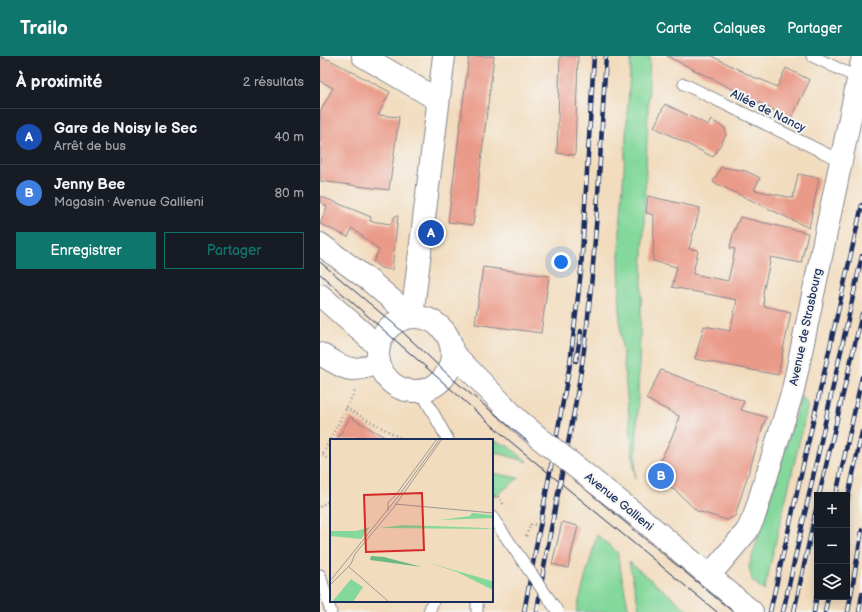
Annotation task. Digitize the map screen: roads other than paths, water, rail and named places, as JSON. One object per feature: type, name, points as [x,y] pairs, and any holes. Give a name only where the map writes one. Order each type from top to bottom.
[{"type":"street","points":[[363,56],[438,100]]},
{"type":"street","points":[[412,317],[444,56]]},
{"type":"street","name":"Avenue de Strasbourg","points":[[709,576],[747,531],[754,517],[793,390],[860,70]]},
{"type":"street","points":[[320,244],[370,281],[412,317]]},
{"type":"street","points":[[320,295],[379,354]]},
{"type":"street","points":[[412,317],[426,319],[439,326],[449,338],[452,352],[451,364],[443,378],[431,388],[421,391],[407,390],[394,384],[384,375],[379,354],[386,331],[402,319],[412,317]]},
{"type":"street","name":"Avenue Gallieni","points":[[452,352],[488,390],[538,437],[643,520],[751,612]]},
{"type":"street","points":[[320,354],[351,370],[362,369],[379,354]]},
{"type":"street","name":"Avenue Gallieni","points":[[443,378],[488,390]]},
{"type":"lane","points":[[812,56],[860,70]]},
{"type":"lane","name":"Allée de Nancy","points":[[684,84],[841,161]]},
{"type":"lane","points":[[421,391],[447,439]]},
{"type":"lane","points":[[493,518],[558,612]]},
{"type":"lane","points":[[320,574],[331,612]]},
{"type":"lane","points":[[429,612],[433,602]]},
{"type":"tram line","points":[[320,262],[394,324],[455,381],[733,612]]},
{"type":"tram line","points":[[320,274],[511,442],[717,612]]},
{"type":"railway","points":[[524,612],[570,364],[581,271],[594,56]]},
{"type":"railway","points":[[537,612],[548,544],[575,410],[585,342],[595,235],[606,56]]},
{"type":"railway","points":[[770,612],[862,205]]},
{"type":"railway","points":[[783,612],[862,256]]},
{"type":"railway","points":[[820,492],[862,314]]},
{"type":"railway","points":[[576,361],[581,331]]},
{"type":"railway","points":[[837,492],[862,377]]},
{"type":"railway","points":[[849,492],[862,432]]},
{"type":"railway","points":[[794,612],[814,519]]},
{"type":"railway","points":[[848,612],[862,530]]},
{"type":"railway","points":[[859,612],[862,594]]},
{"type":"railway","points":[[814,612],[816,600]]},
{"type":"railway","points":[[825,612],[827,600]]},
{"type":"place","name":"Gare de Noisy le Sec","points":[[431,233]]},
{"type":"place","name":"Jenny Bee","points":[[661,476]]}]
